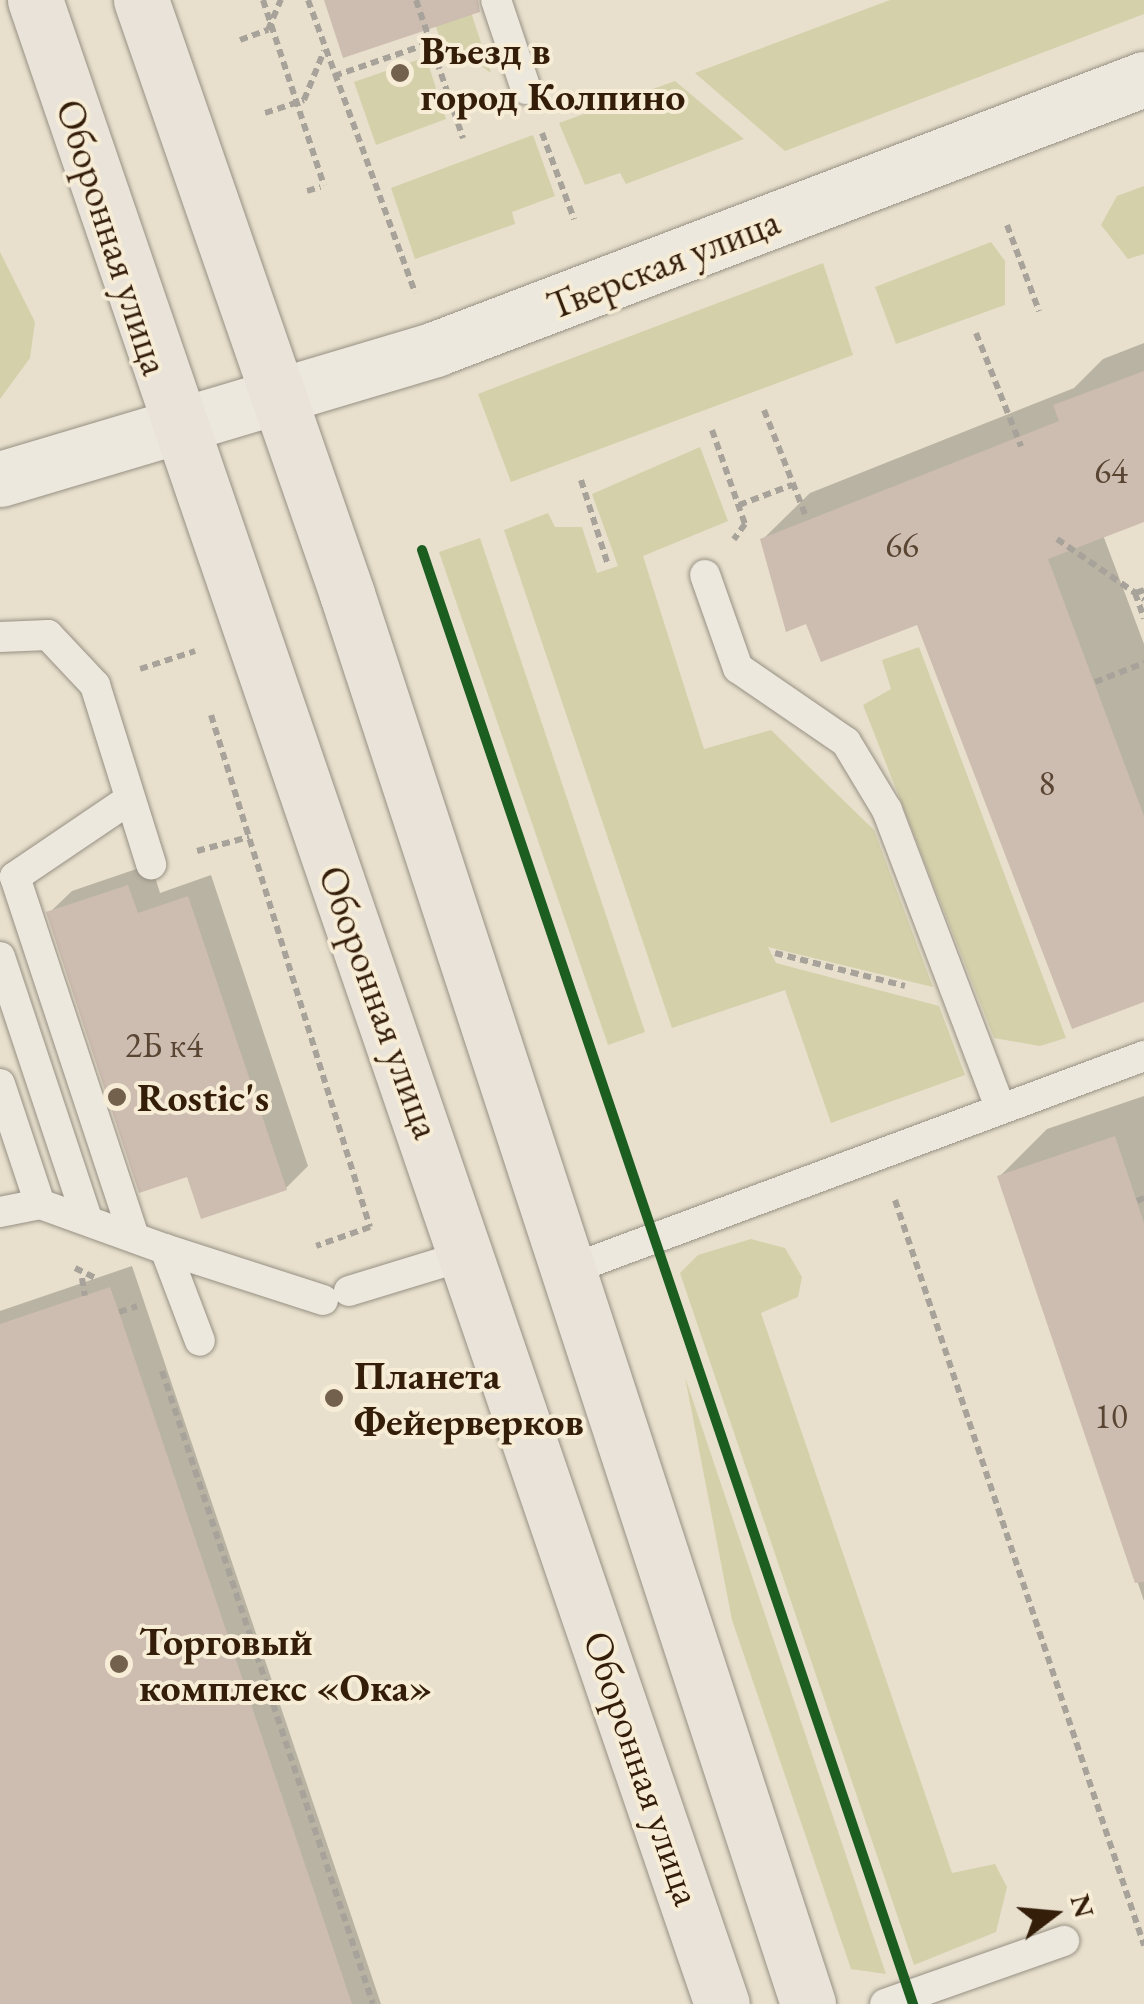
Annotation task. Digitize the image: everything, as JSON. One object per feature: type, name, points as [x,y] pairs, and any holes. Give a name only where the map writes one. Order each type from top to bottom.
[{"type":"main road","name":"Оборонная улица","points":[[35,0],[177,431],[470,1254],[722,2004]]},
{"type":"main road","name":"Оборонная улица","points":[[141,0],[281,401],[570,1270],[808,2004]]},
{"type":"main road","name":"Тверская улица","points":[[0,479],[281,401],[1144,80]]},
{"type":"lane","points":[[496,0],[526,89]]},
{"type":"lane","points":[[705,575],[738,668],[846,742],[886,810],[1000,1107]]},
{"type":"lane","points":[[0,636],[48,634],[95,685],[151,864]]},
{"type":"lane","points":[[130,799],[8,879],[133,1234]]},
{"type":"lane","points":[[0,957],[87,1219]]},
{"type":"lane","points":[[570,1270],[879,1150],[1144,1056]]},
{"type":"lane","points":[[0,1084],[23,1206],[87,1219],[133,1234],[231,1275],[336,1295],[470,1254]]},
{"type":"lane","points":[[165,1249],[200,1341]]},
{"type":"lane","points":[[885,2004],[1064,1941]]},
{"type":"path","points":[[263,0],[322,186],[307,191]]},
{"type":"path","points":[[240,40],[271,24],[281,0]]},
{"type":"path","points":[[308,0],[415,293]]},
{"type":"path","points":[[416,0],[463,138]]},
{"type":"path","points":[[334,76],[430,43]]},
{"type":"path","points":[[430,43],[473,69]]},
{"type":"path","points":[[265,113],[296,103],[325,50]]},
{"type":"path","points":[[526,89],[574,219]]},
{"type":"path","points":[[1006,225],[1039,310]]},
{"type":"path","points":[[976,333],[1021,446]]},
{"type":"path","points":[[764,410],[808,519]]},
{"type":"path","points":[[705,575],[745,524],[712,430]]},
{"type":"path","points":[[580,480],[608,565]]},
{"type":"path","points":[[739,505],[792,485]]},
{"type":"path","points":[[1057,538],[1140,591],[1144,599]]},
{"type":"path","points":[[1140,591],[1144,618]]},
{"type":"path","points":[[95,685],[206,647]]},
{"type":"path","points":[[192,652],[198,670]]},
{"type":"path","points":[[1095,682],[1144,663]]},
{"type":"path","points":[[209,707],[370,1227],[231,1275]]},
{"type":"path","points":[[775,953],[958,1000]]},
{"type":"path","points":[[879,1150],[1144,1945]]},
{"type":"path","points":[[23,1206],[82,1278],[85,1296]]},
{"type":"path","points":[[82,1278],[107,1280]]},
{"type":"path","points":[[120,1312],[182,1292]]},
{"type":"path","points":[[132,1297],[140,1305],[147,1324]]},
{"type":"path","points":[[159,1362],[373,2004]]},
{"type":"shaded area","points":[[427,0],[467,0],[491,73],[439,36]]},
{"type":"shaded area","points":[[890,0],[1144,0],[1144,14],[785,151],[695,73]]},
{"type":"shaded area","points":[[426,57],[446,119],[376,145],[354,82]]},
{"type":"shaded area","points":[[675,81],[744,139],[626,184],[620,173],[585,185],[559,123]]},
{"type":"shaded area","points":[[533,135],[555,196],[512,212],[515,224],[415,259],[391,188]]},
{"type":"shaded area","points":[[1144,186],[1144,254],[1128,259],[1101,225],[1117,196]]},
{"type":"shaded area","points":[[991,242],[1005,261],[1005,305],[896,344],[875,287]]},
{"type":"shaded area","points":[[0,252],[35,322],[30,358],[0,399]]},
{"type":"shaded area","points":[[823,263],[853,355],[511,482],[478,394]]},
{"type":"shaded area","points":[[700,447],[728,521],[643,556],[704,749],[771,730],[874,830],[933,987],[768,947],[776,963],[939,1006],[965,1075],[831,1123],[785,990],[672,1028],[504,530],[548,513],[555,527],[582,527],[597,573],[618,566],[592,494]]},
{"type":"shaded area","points":[[480,538],[645,1032],[608,1045],[439,552]]},
{"type":"shaded area","points":[[919,647],[1066,1038],[1040,1046],[994,1038],[863,705],[891,689],[882,660]]},
{"type":"shaded area","points":[[751,1239],[785,1248],[802,1277],[798,1297],[761,1313],[952,1873],[995,1864],[1007,1887],[996,1932],[914,1965],[680,1273],[698,1255]]},
{"type":"shaded area","points":[[685,1377],[886,1974],[851,1969],[732,1620]]},
{"type":"building","points":[[324,0],[478,0],[480,12],[343,58]]},
{"type":"building","points":[[1144,371],[1144,522],[1048,559],[1144,816],[1144,1002],[1072,1029],[917,625],[821,662],[806,624],[786,632],[760,539],[1059,421],[1053,405]]},
{"type":"building","points":[[128,885],[138,913],[188,896],[287,1190],[201,1219],[187,1177],[139,1193],[46,912]]},
{"type":"building","points":[[1115,1136],[1144,1223],[1144,1582],[1135,1583],[997,1176]]},
{"type":"building","name":"Торговый комплекс «Ока»","points":[[110,1287],[352,2004],[0,2004],[0,1324]]},
{"type":"cycle path","points":[[422,550],[913,2004]]},
{"type":"place","name":"Въезд в город Колпино","points":[[400,73]]},
{"type":"place","name":"Rostic's","points":[[117,1097]]},
{"type":"place","name":"Планета Фейерверков","points":[[334,1398]]},
{"type":"place","name":"Торговый комплекс «Ока»","points":[[119,1664]]}]
